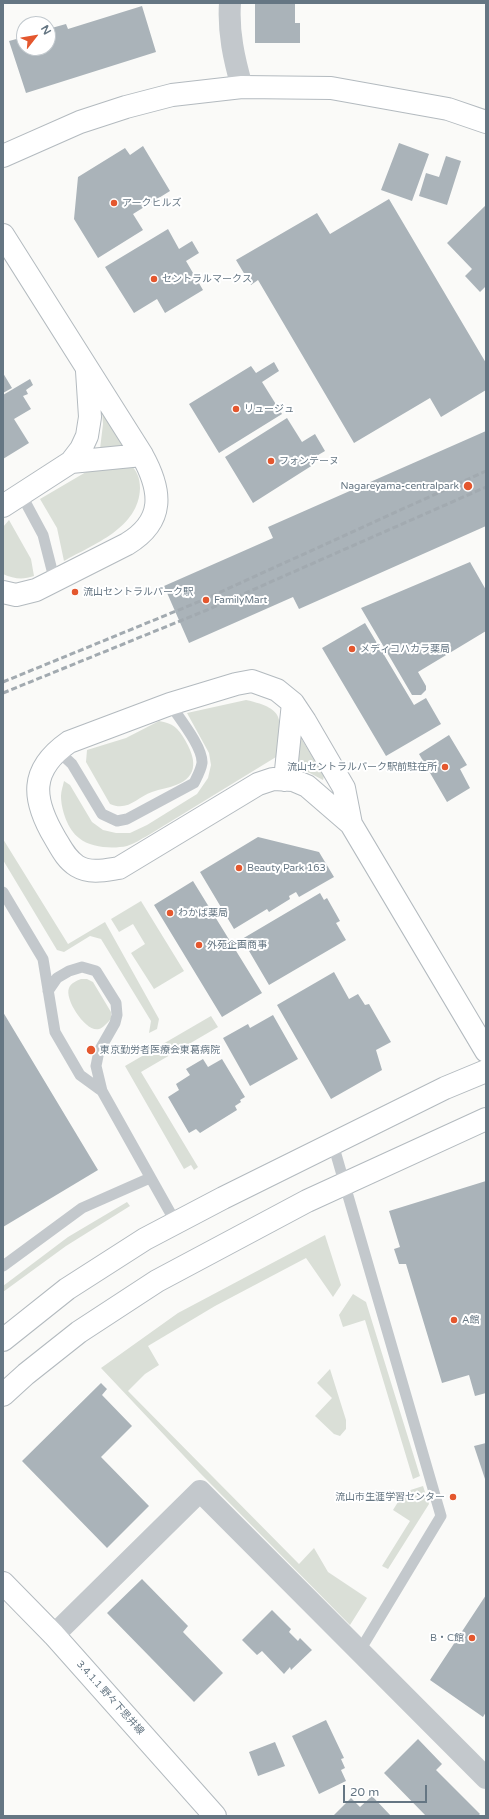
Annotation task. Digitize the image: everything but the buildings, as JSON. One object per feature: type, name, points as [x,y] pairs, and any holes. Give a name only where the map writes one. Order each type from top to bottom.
[{"type":"street","points":[[230,3],[229,18],[233,54],[242,87]]},
{"type":"street","points":[[3,156],[80,122],[126,107],[172,95],[242,87],[331,88],[448,109],[486,122]]},
{"type":"street","points":[[3,235],[87,371],[142,456],[151,472],[157,502],[150,525],[137,538],[55,582],[36,590],[16,595],[3,592]]},
{"type":"street","points":[[12,500],[71,462],[81,449],[87,436],[90,417],[87,371]]},
{"type":"street","points":[[71,462],[142,456]]},
{"type":"street","points":[[351,824],[344,788],[293,703],[277,690],[252,681],[236,684],[170,704],[69,742],[57,750],[44,764],[38,782],[39,803],[44,820],[66,856],[78,867],[97,872],[119,868],[258,784],[273,779],[293,780],[307,786],[351,824],[486,1051]]},
{"type":"street","points":[[284,780],[293,703]]},
{"type":"street","points":[[3,1340],[67,1290],[146,1239],[445,1088],[486,1071]]},
{"type":"street","points":[[3,1395],[26,1374],[79,1332],[157,1282],[307,1201],[486,1118]]},
{"type":"street","points":[[54,1635],[200,1491],[486,1778]]},
{"type":"street","name":"3.4.1.1 野々下思井線","points":[[3,1583],[54,1635],[215,1816]]},
{"type":"lane","points":[[12,500],[43,535],[55,582]]},
{"type":"lane","points":[[57,750],[72,764],[102,814],[118,821],[127,819],[194,783],[199,773],[202,762],[201,752],[170,704]]},
{"type":"lane","points":[[3,892],[43,959],[55,1032],[80,1075],[102,1091]]},
{"type":"lane","points":[[48,991],[57,978],[69,971],[82,967],[96,972],[116,1003],[117,1015],[115,1023],[99,1051],[96,1066],[102,1091],[176,1223]]},
{"type":"lane","points":[[333,1144],[442,1516],[359,1652]]},
{"type":"lane","points":[[3,1266],[82,1208],[150,1178]]},
{"type":"shaded area","points":[[102,411],[124,446],[100,449],[103,424]]},
{"type":"shaded area","points":[[130,464],[138,475],[140,488],[138,502],[132,514],[113,533],[64,561],[57,528],[40,499],[86,472]]},
{"type":"shaded area","points":[[9,520],[31,559],[34,576],[18,578],[3,574],[3,527]]},
{"type":"shaded area","points":[[246,700],[269,708],[275,712],[279,718],[280,726],[276,757],[130,845],[121,847],[96,846],[79,838],[68,825],[61,801],[61,792],[64,781],[70,785],[92,822],[103,830],[116,833],[130,833],[147,825],[197,794],[208,778],[211,765],[209,753],[187,713]]},
{"type":"shaded area","points":[[159,721],[168,723],[175,727],[185,740],[193,759],[192,771],[189,777],[176,785],[147,794],[127,805],[116,806],[110,804],[86,762],[87,750],[126,738]]},
{"type":"shaded area","points":[[299,737],[324,776],[323,780],[306,771],[294,767]]},
{"type":"shaded area","points":[[3,839],[68,944],[105,922],[159,1019],[157,1029],[149,1033],[151,1021],[101,939],[90,936],[64,952],[57,950],[3,860]]},
{"type":"shaded area","points":[[141,901],[184,971],[154,989],[131,953],[145,944],[133,924],[119,932],[111,919]]},
{"type":"shaded area","points":[[81,979],[87,979],[93,982],[111,1012],[111,1019],[99,1029],[94,1029],[82,1021],[70,1000],[68,993],[70,986],[74,982]]},
{"type":"shaded area","points":[[211,1016],[218,1027],[141,1072],[198,1167],[194,1170],[191,1165],[184,1169],[125,1066]]},
{"type":"shaded area","points":[[127,1202],[130,1206],[66,1246],[3,1292],[3,1286],[68,1237]]},
{"type":"shaded area","points":[[325,1235],[341,1285],[333,1297],[306,1258],[215,1306],[148,1346],[159,1365],[145,1374],[128,1391],[299,1564],[314,1548],[328,1572],[367,1598],[350,1625],[200,1473],[101,1368],[178,1313]]},
{"type":"shaded area","points":[[353,1294],[366,1302],[420,1476],[413,1479],[365,1320],[343,1327],[339,1315]]},
{"type":"shaded area","points":[[330,1369],[346,1420],[346,1429],[340,1436],[334,1434],[315,1416],[332,1398],[317,1383]]},
{"type":"shaded area","points":[[423,1486],[429,1504],[388,1569],[382,1566],[410,1521],[393,1510],[398,1502],[395,1495]]},
{"type":"railway","points":[[3,682],[203,600],[486,471]]},
{"type":"railway","points":[[3,693],[207,610],[486,487]]},
{"type":"place","name":"アークヒルズ","points":[[114,203]]},
{"type":"place","name":"セントラルマークス","points":[[154,279]]},
{"type":"place","name":"リュージュ","points":[[236,409]]},
{"type":"place","name":"フォンテーヌ","points":[[271,461]]},
{"type":"place","name":"Nagareyama-centralpark","points":[[468,486]]},
{"type":"place","name":"流山セントラルパーク駅","points":[[75,592]]},
{"type":"place","name":"FamilyMart","points":[[206,600]]},
{"type":"place","name":"メディコハカラ薬局","points":[[352,649]]},
{"type":"place","name":"流山セントラルパーク駅前駐在所","points":[[445,767]]},
{"type":"place","name":"Beauty Park 163","points":[[239,868]]},
{"type":"place","name":"わかば薬局","points":[[170,913]]},
{"type":"place","name":"外苑企画商事","points":[[199,945]]},
{"type":"place","name":"東京勤労者医療会東葛病院","points":[[91,1050]]},
{"type":"place","name":"A館","points":[[454,1320]]},
{"type":"place","name":"流山市生涯学習センター","points":[[453,1497]]},
{"type":"place","name":"B・C館","points":[[472,1638]]}]
